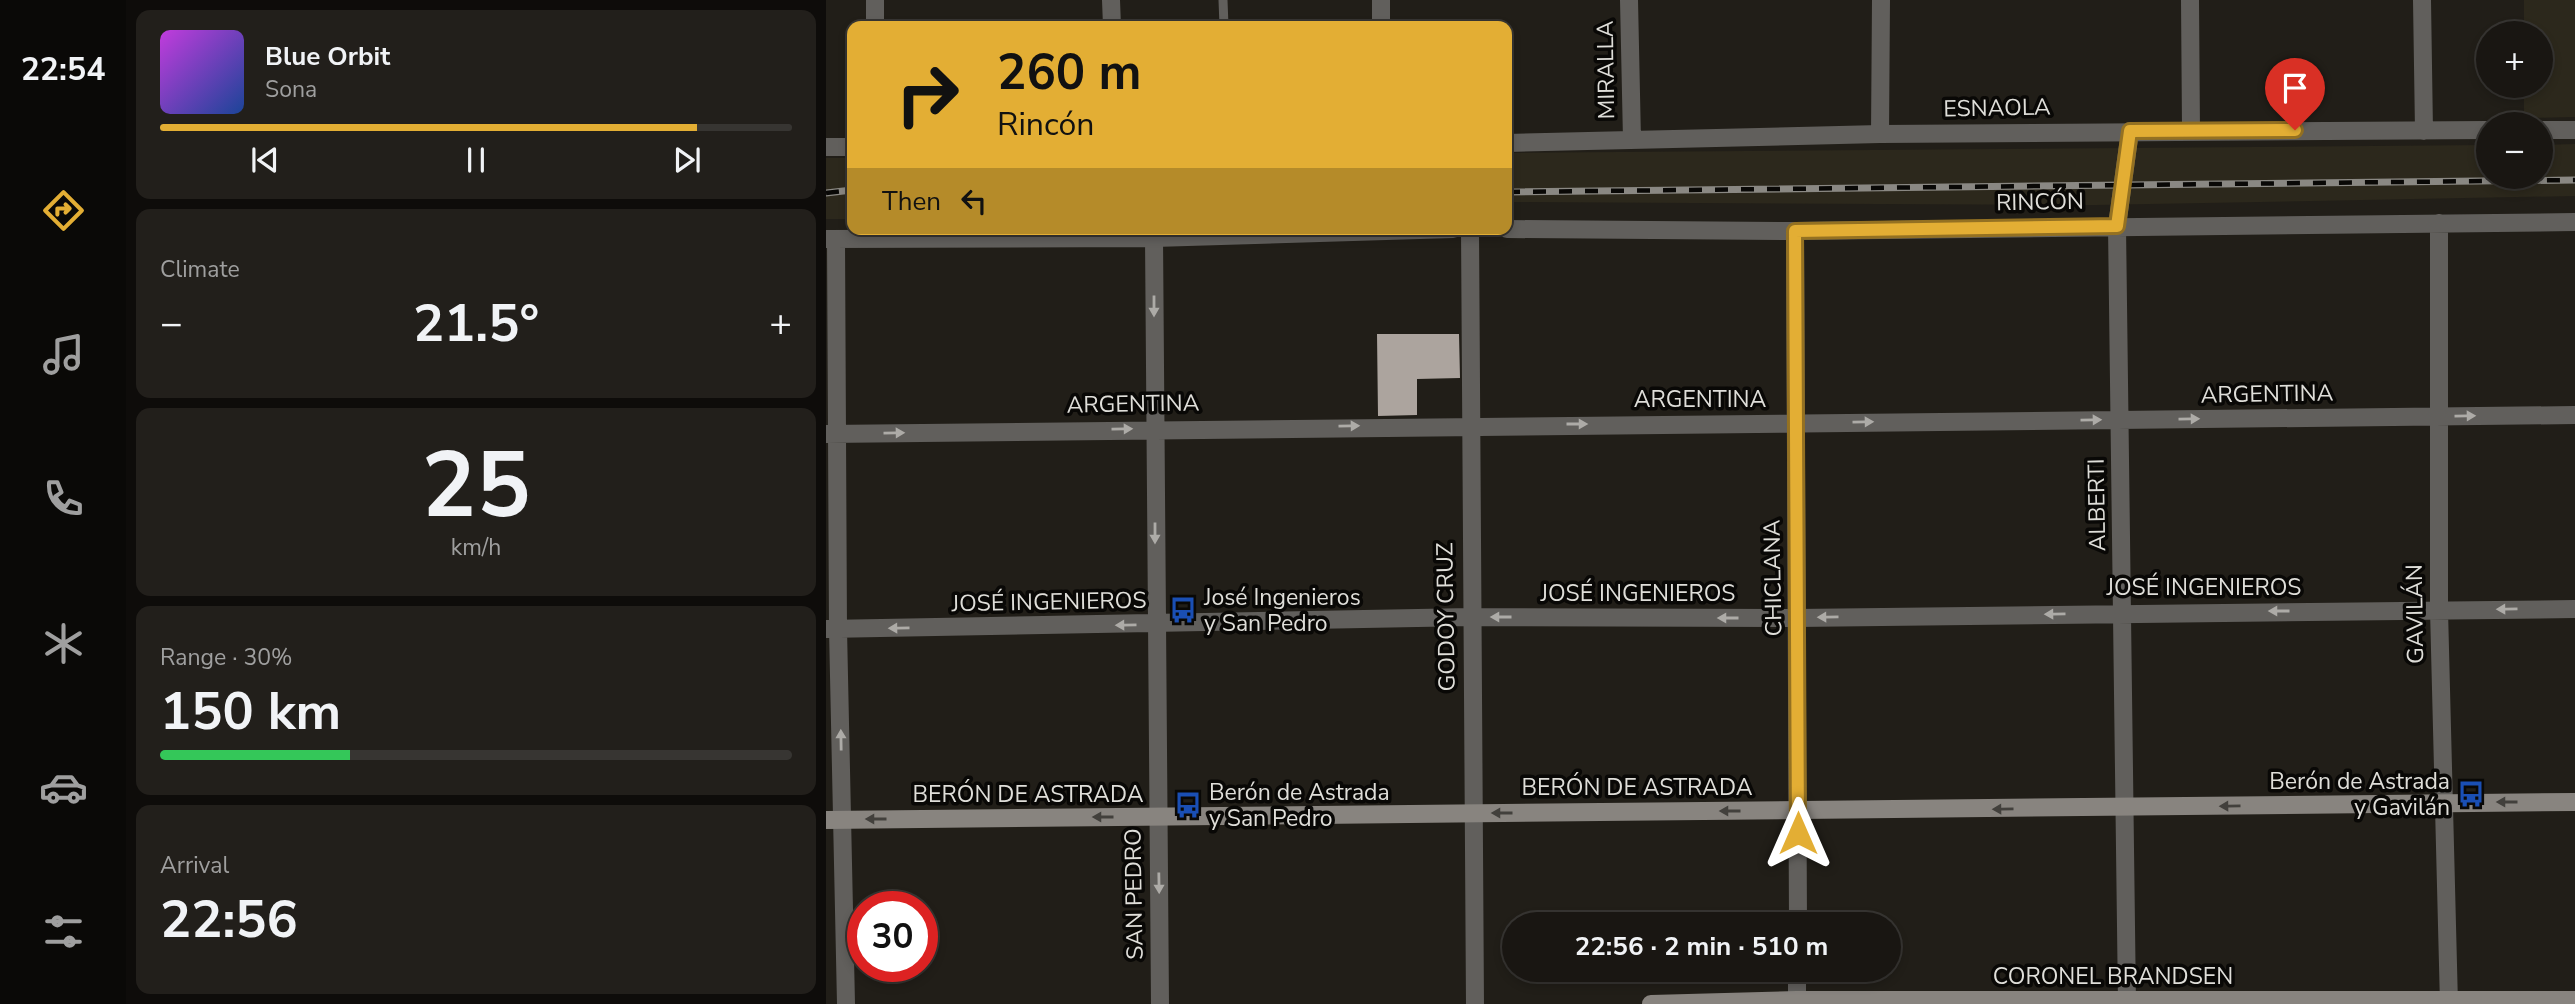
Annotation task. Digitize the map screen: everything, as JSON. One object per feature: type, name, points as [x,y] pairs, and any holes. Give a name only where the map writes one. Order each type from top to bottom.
[{"type":"street","points":[[875,0],[875,21]]},
{"type":"street","points":[[1111,0],[1112,21]]},
{"type":"street","points":[[1381,0],[1381,21]]},
{"type":"street","name":"MIRALLA","points":[[1629,0],[1632,140]]},
{"type":"street","points":[[1880,134],[1881,0]]},
{"type":"street","points":[[2190,0],[2191,130]]},
{"type":"street","points":[[2422,0],[2424,131]]},
{"type":"street","name":"ESNAOLA","points":[[1512,143],[1880,134],[2476,130]]},
{"type":"street","points":[[2553,130],[2575,130]]},
{"type":"street","name":"ALBERTI","points":[[2127,1003],[2117,226],[2130,131]]},
{"type":"street","points":[[826,147],[847,147]]},
{"type":"street","name":"RINCÓN","points":[[1512,229],[1795,231],[2575,222]]},
{"type":"street","name":"GAVILÁN","points":[[2439,223],[2439,610],[2449,1002]]},
{"type":"street","name":"CHICLANA","points":[[1795,231],[1798,912]]},
{"type":"street","points":[[846,1004],[834,820],[831,240],[1229,235]]},
{"type":"street","name":"GODOY CRUZ","points":[[1470,235],[1475,1004]]},
{"type":"street","name":"SAN PEDRO","points":[[1154,237],[1160,1004]]},
{"type":"street","name":"ARGENTINA","points":[[832,434],[1154,428],[2575,415]]},
{"type":"street","name":"JOSÉ INGENIEROS","points":[[832,629],[1471,617],[1796,618],[2123,612],[2575,609]]},
{"type":"street","name":"BERÓN DE ASTRADA","points":[[834,820],[2575,802]]},
{"type":"street","points":[[1797,982],[1797,1002]]},
{"type":"street","name":"CORONEL BRANDSEN","points":[[1651,1004],[2575,1000]]},
{"type":"lane","points":[[1223,0],[1224,21]]},
{"type":"shaded area","points":[[2524,0],[2575,0],[2575,117],[2553,117],[2553,112],[2524,112],[2524,98],[2553,98],[2553,21],[2524,21]]},
{"type":"shaded area","points":[[2575,144],[2575,196],[2095,205],[1512,202],[1512,153],[2476,145],[2476,189],[2553,189],[2553,145]]},
{"type":"shaded area","points":[[826,158],[847,158],[847,219],[826,219]]},
{"type":"building","points":[[1377,334],[1459,334],[1460,378],[1417,379],[1417,415],[1378,416]]},
{"type":"railway","points":[[1512,192],[2575,180]]},
{"type":"railway","points":[[826,193],[847,191]]},
{"type":"place","name":"José Ingenieros y San Pedro","points":[[1183,610]]},
{"type":"place","name":"Berón de Astrada y Gavilán","points":[[2471,794]]},
{"type":"place","name":"Berón de Astrada y San Pedro","points":[[1188,805]]},
{"type":"route","points":[[1798,833],[1795,231],[2117,226],[2130,131],[2295,130]]}]
